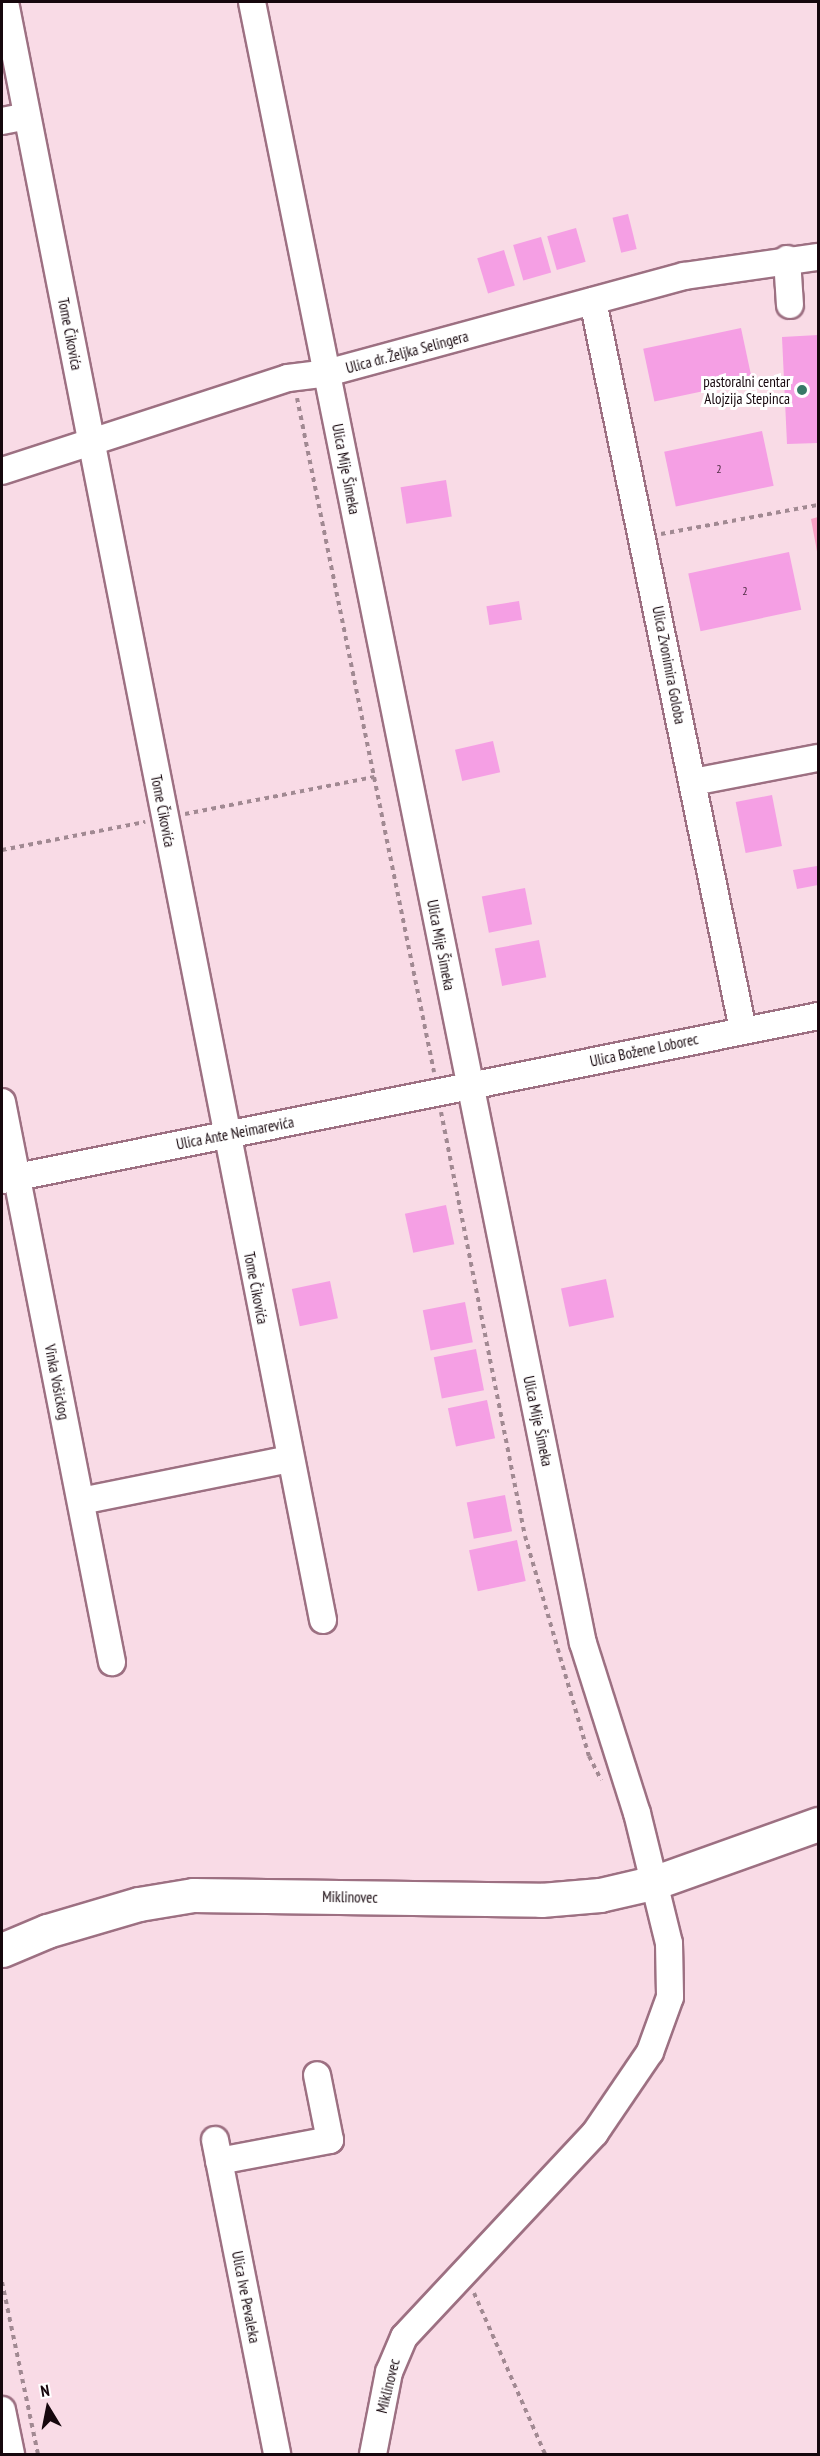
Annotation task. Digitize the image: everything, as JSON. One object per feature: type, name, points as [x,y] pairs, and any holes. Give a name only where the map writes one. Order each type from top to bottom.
[{"type":"main road","name":"Miklinovec","points":[[2,1950],[47,1931],[139,1904],[193,1895],[541,1900],[600,1895],[656,1882],[819,1824]]},
{"type":"main road","name":"Miklinovec","points":[[2,1937],[47,1931]]},
{"type":"street","name":"Tome Čikovića","points":[[5,2],[225,1136],[323,1620]]},
{"type":"street","name":"Ulica Mije Šimeka","points":[[252,2],[583,1643],[656,1882]]},
{"type":"street","points":[[2,121],[27,116]]},
{"type":"street","name":"Ulica dr. Željka Selingera","points":[[2,471],[288,378],[327,374],[684,276],[787,259],[819,257]]},
{"type":"street","points":[[787,259],[790,305]]},
{"type":"street","name":"Ulica Zvonimira Goloba","points":[[593,301],[743,1030]]},
{"type":"street","points":[[693,782],[819,758]]},
{"type":"street","name":"Ulica Božene Loborec","points":[[469,1086],[819,1016]]},
{"type":"street","name":"Ulica Ante Neimarevića","points":[[9,1179],[469,1086]]},
{"type":"street","name":"Vinka Vošickog","points":[[2,1102],[9,1179],[81,1501],[112,1662]]},
{"type":"street","points":[[81,1501],[290,1459]]},
{"type":"street","name":"Miklinovec","points":[[374,2454],[384,2391],[396,2353],[416,2321],[595,2133],[650,2052],[670,1996],[669,1943],[656,1882]]},
{"type":"street","name":"Ulica Ive Pevaleka","points":[[278,2454],[217,2151],[330,2140],[317,2075]]},
{"type":"street","points":[[2,2410],[11,2454]]},
{"type":"path","points":[[297,397],[525,1536],[589,1756],[603,1785]]},
{"type":"path","points":[[644,540],[819,505]]},
{"type":"path","points":[[2,850],[374,777]]},
{"type":"path","points":[[464,2270],[545,2454]]},
{"type":"path","points":[[2,2282],[38,2454]]},
{"type":"shaded area","points":[[818,517],[818,557],[811,519]]},
{"type":"building","points":[[628,214],[637,249],[621,253],[612,218]]},
{"type":"building","points":[[576,228],[586,262],[557,270],[547,236]]},
{"type":"building","points":[[541,237],[551,273],[523,281],[513,245]]},
{"type":"building","points":[[504,250],[515,285],[488,294],[477,258]]},
{"type":"building","points":[[741,328],[752,381],[654,402],[643,349]]},
{"type":"building","name":"pastoralni centar Alojzija Stepinca","points":[[818,335],[818,443],[787,444],[782,337]]},
{"type":"building","points":[[762,431],[774,486],[676,507],[664,452]]},
{"type":"building","points":[[446,480],[452,517],[406,524],[401,487]]},
{"type":"building","points":[[789,552],[801,610],[701,631],[688,573]]},
{"type":"building","points":[[519,601],[522,620],[489,625],[486,606]]},
{"type":"building","points":[[493,741],[500,772],[462,781],[455,750]]},
{"type":"building","points":[[772,795],[782,846],[746,853],[736,802]]},
{"type":"building","points":[[817,866],[818,885],[797,889],[793,870]]},
{"type":"building","points":[[525,888],[532,924],[489,933],[482,896]]},
{"type":"building","points":[[539,940],[546,977],[502,986],[495,949]]},
{"type":"building","points":[[446,1205],[454,1244],[413,1253],[405,1214]]},
{"type":"building","points":[[606,1279],[614,1317],[569,1327],[561,1289]]},
{"type":"building","points":[[330,1281],[338,1318],[300,1326],[292,1289]]},
{"type":"building","points":[[465,1302],[473,1342],[431,1350],[423,1310]]},
{"type":"building","points":[[476,1349],[484,1390],[442,1398],[434,1357]]},
{"type":"building","points":[[487,1400],[495,1438],[456,1446],[448,1408]]},
{"type":"building","points":[[505,1495],[512,1531],[474,1539],[467,1502]]},
{"type":"building","points":[[517,1540],[526,1581],[478,1591],[469,1550]]},
{"type":"place","name":"pastoralni centar Alojzija Stepinca","points":[[802,390]]}]
